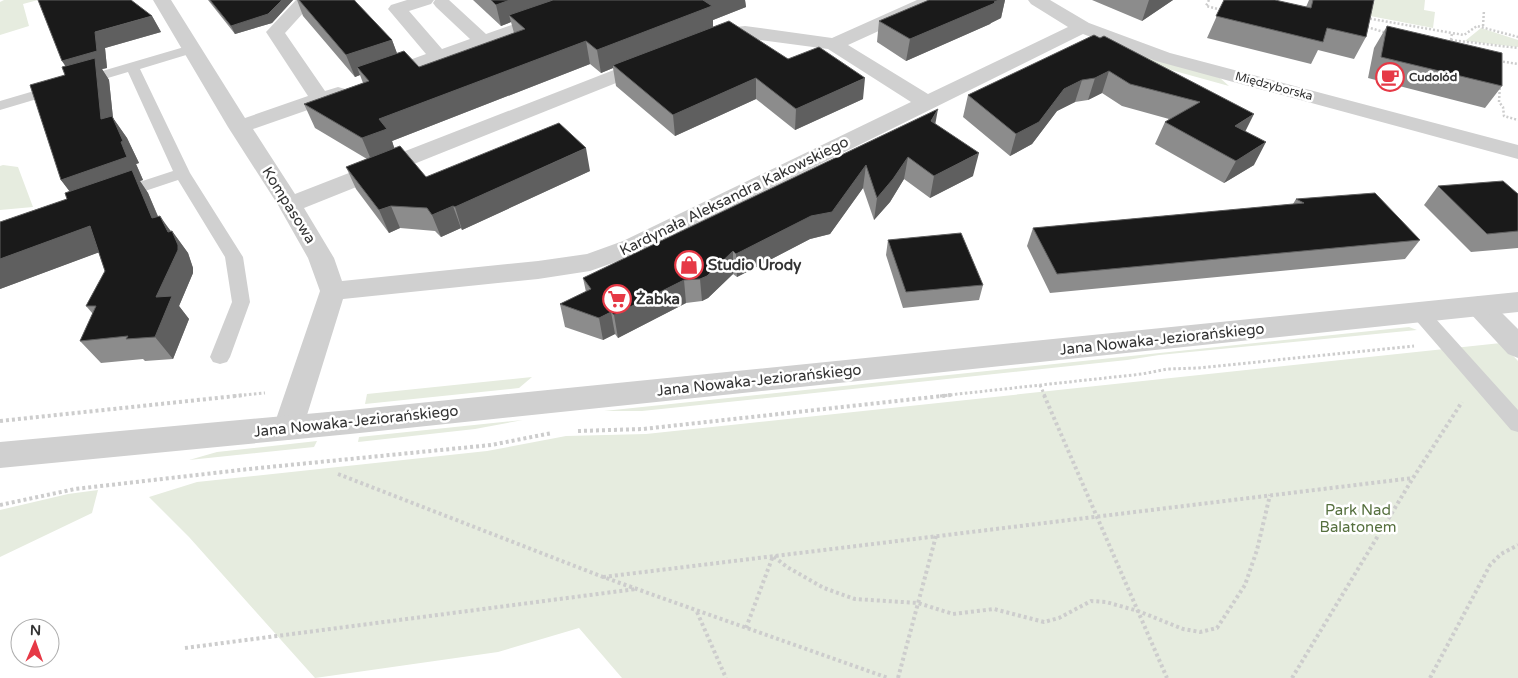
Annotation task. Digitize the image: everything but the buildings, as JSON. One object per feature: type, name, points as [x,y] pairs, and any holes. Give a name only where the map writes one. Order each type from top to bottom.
[{"type":"street","name":"Kompasowa","points":[[162,0],[239,127],[290,205],[321,258],[333,291]]},
{"type":"street","points":[[306,0],[275,32],[320,99]]},
{"type":"street","points":[[239,127],[599,0]]},
{"type":"street","points":[[834,44],[932,0]]},
{"type":"street","name":"Międzyborska","points":[[1038,0],[1082,27],[1163,57],[1518,152]]},
{"type":"street","points":[[439,57],[397,9],[434,2],[483,41]]},
{"type":"street","name":"Kardynała Aleksandra Kakowskiego","points":[[333,291],[538,270],[590,262],[632,247],[1082,27]]},
{"type":"street","points":[[290,205],[726,33],[745,32],[808,38],[834,44],[927,103]]},
{"type":"street","points":[[288,428],[333,291]]},
{"type":"street","name":"Jana Nowaka-Jeziorańskiego","points":[[0,455],[288,428],[1518,302]]},
{"type":"street","points":[[1479,306],[1518,348]]},
{"type":"lane","points":[[0,106],[191,49]]},
{"type":"lane","points":[[132,67],[182,173],[234,257],[241,302],[220,357]]},
{"type":"lane","points":[[109,199],[182,173]]},
{"type":"lane","points":[[1420,313],[1518,424]]},
{"type":"path","points":[[1209,0],[1206,6],[1224,10]]},
{"type":"path","points":[[1483,26],[1484,10]]},
{"type":"path","points":[[1361,18],[1464,35],[1477,26],[1483,26],[1518,37]]},
{"type":"path","points":[[1366,26],[1394,34]]},
{"type":"path","points":[[1450,51],[1452,33]]},
{"type":"path","points":[[1451,40],[1518,48]]},
{"type":"path","points":[[1491,59],[1518,64]]},
{"type":"path","points":[[1499,60],[1500,69]]},
{"type":"path","points":[[1500,78],[1500,102],[1504,107],[1504,116],[1518,120]]},
{"type":"path","points":[[571,431],[643,429],[1142,374],[1167,369],[1198,368],[1446,342]]},
{"type":"path","points":[[1036,378],[1167,678]]},
{"type":"path","points":[[0,421],[264,394],[270,390]]},
{"type":"path","points":[[1292,678],[1413,478],[1461,403]]},
{"type":"path","points":[[0,505],[74,489],[249,469],[491,445],[554,433]]},
{"type":"path","points":[[338,474],[697,612],[888,678]]},
{"type":"path","points":[[604,577],[1413,478]]},
{"type":"path","points":[[773,556],[787,567],[824,588],[855,599],[918,603],[953,614],[994,609],[1044,622],[1059,618],[1090,601],[1106,602],[1183,629],[1200,632],[1217,628],[1244,585],[1257,550],[1270,495]]},
{"type":"path","points":[[898,678],[936,536]]},
{"type":"path","points":[[1430,678],[1490,565],[1501,554],[1518,545]]},
{"type":"path","points":[[746,628],[773,556]]},
{"type":"path","points":[[184,648],[637,589]]},
{"type":"path","points":[[697,612],[726,678]]},
{"type":"green space","points":[[4,0],[38,0],[23,4],[29,26],[0,35],[0,2]]},
{"type":"green space","points":[[1375,0],[1425,0],[1424,10],[1435,12],[1433,28],[1370,16]]},
{"type":"green space","points":[[1481,28],[1518,40],[1518,47],[1465,41]]},
{"type":"green space","points":[[1102,40],[1220,78],[1229,86],[1153,65]]},
{"type":"green space","points":[[0,166],[18,167],[33,207],[0,210]]},
{"type":"green space","points":[[1409,327],[1417,330],[1159,355],[1127,360],[642,411],[604,411]]},
{"type":"green space","name":"Park Nad Balatonem","points":[[1501,343],[1518,361],[1518,678],[622,678],[579,628],[498,652],[315,678],[189,537],[149,497],[197,482],[487,451],[566,436],[646,434]]},
{"type":"green space","points":[[532,377],[519,388],[365,404],[367,394]]},
{"type":"green space","points":[[523,420],[475,429],[358,442],[359,437]]},
{"type":"green space","points":[[317,441],[314,447],[189,460],[217,452]]},
{"type":"green space","points":[[98,490],[92,513],[0,557],[0,510],[68,494]]},
{"type":"place","name":"Cudolód","points":[[1390,77]]},
{"type":"place","name":"Studio Urody","points":[[689,265]]},
{"type":"place","name":"Żabka","points":[[617,299]]}]
